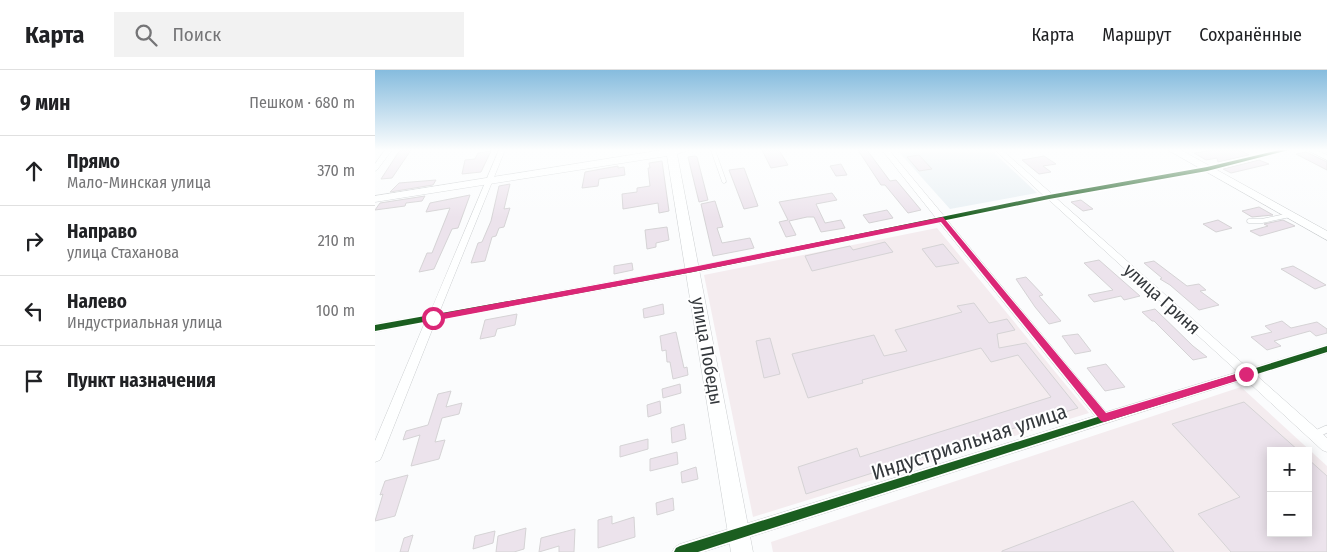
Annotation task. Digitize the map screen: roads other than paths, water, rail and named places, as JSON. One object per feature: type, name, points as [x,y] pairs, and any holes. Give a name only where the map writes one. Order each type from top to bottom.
[{"type":"street","points":[[375,456],[492,172]]},
{"type":"street","points":[[375,199],[545,172]]},
{"type":"street","name":"улица Победы","points":[[678,172],[693,270],[742,552]]},
{"type":"street","points":[[904,172],[1104,418]]},
{"type":"street","name":"улица Гриня","points":[[1022,172],[1327,446]]},
{"type":"street","points":[[375,328],[693,270],[1049,197],[1187,172]]},
{"type":"street","points":[[1213,172],[1327,236]]},
{"type":"street","name":"Индустриальная улица","points":[[680,552],[739,535],[1104,418],[1327,350]]},
{"type":"lane","points":[[721,172],[724,181]]},
{"type":"lane","points":[[1249,221],[1262,221],[1290,215]]},
{"type":"lane","points":[[1314,434],[1327,430]]}]
